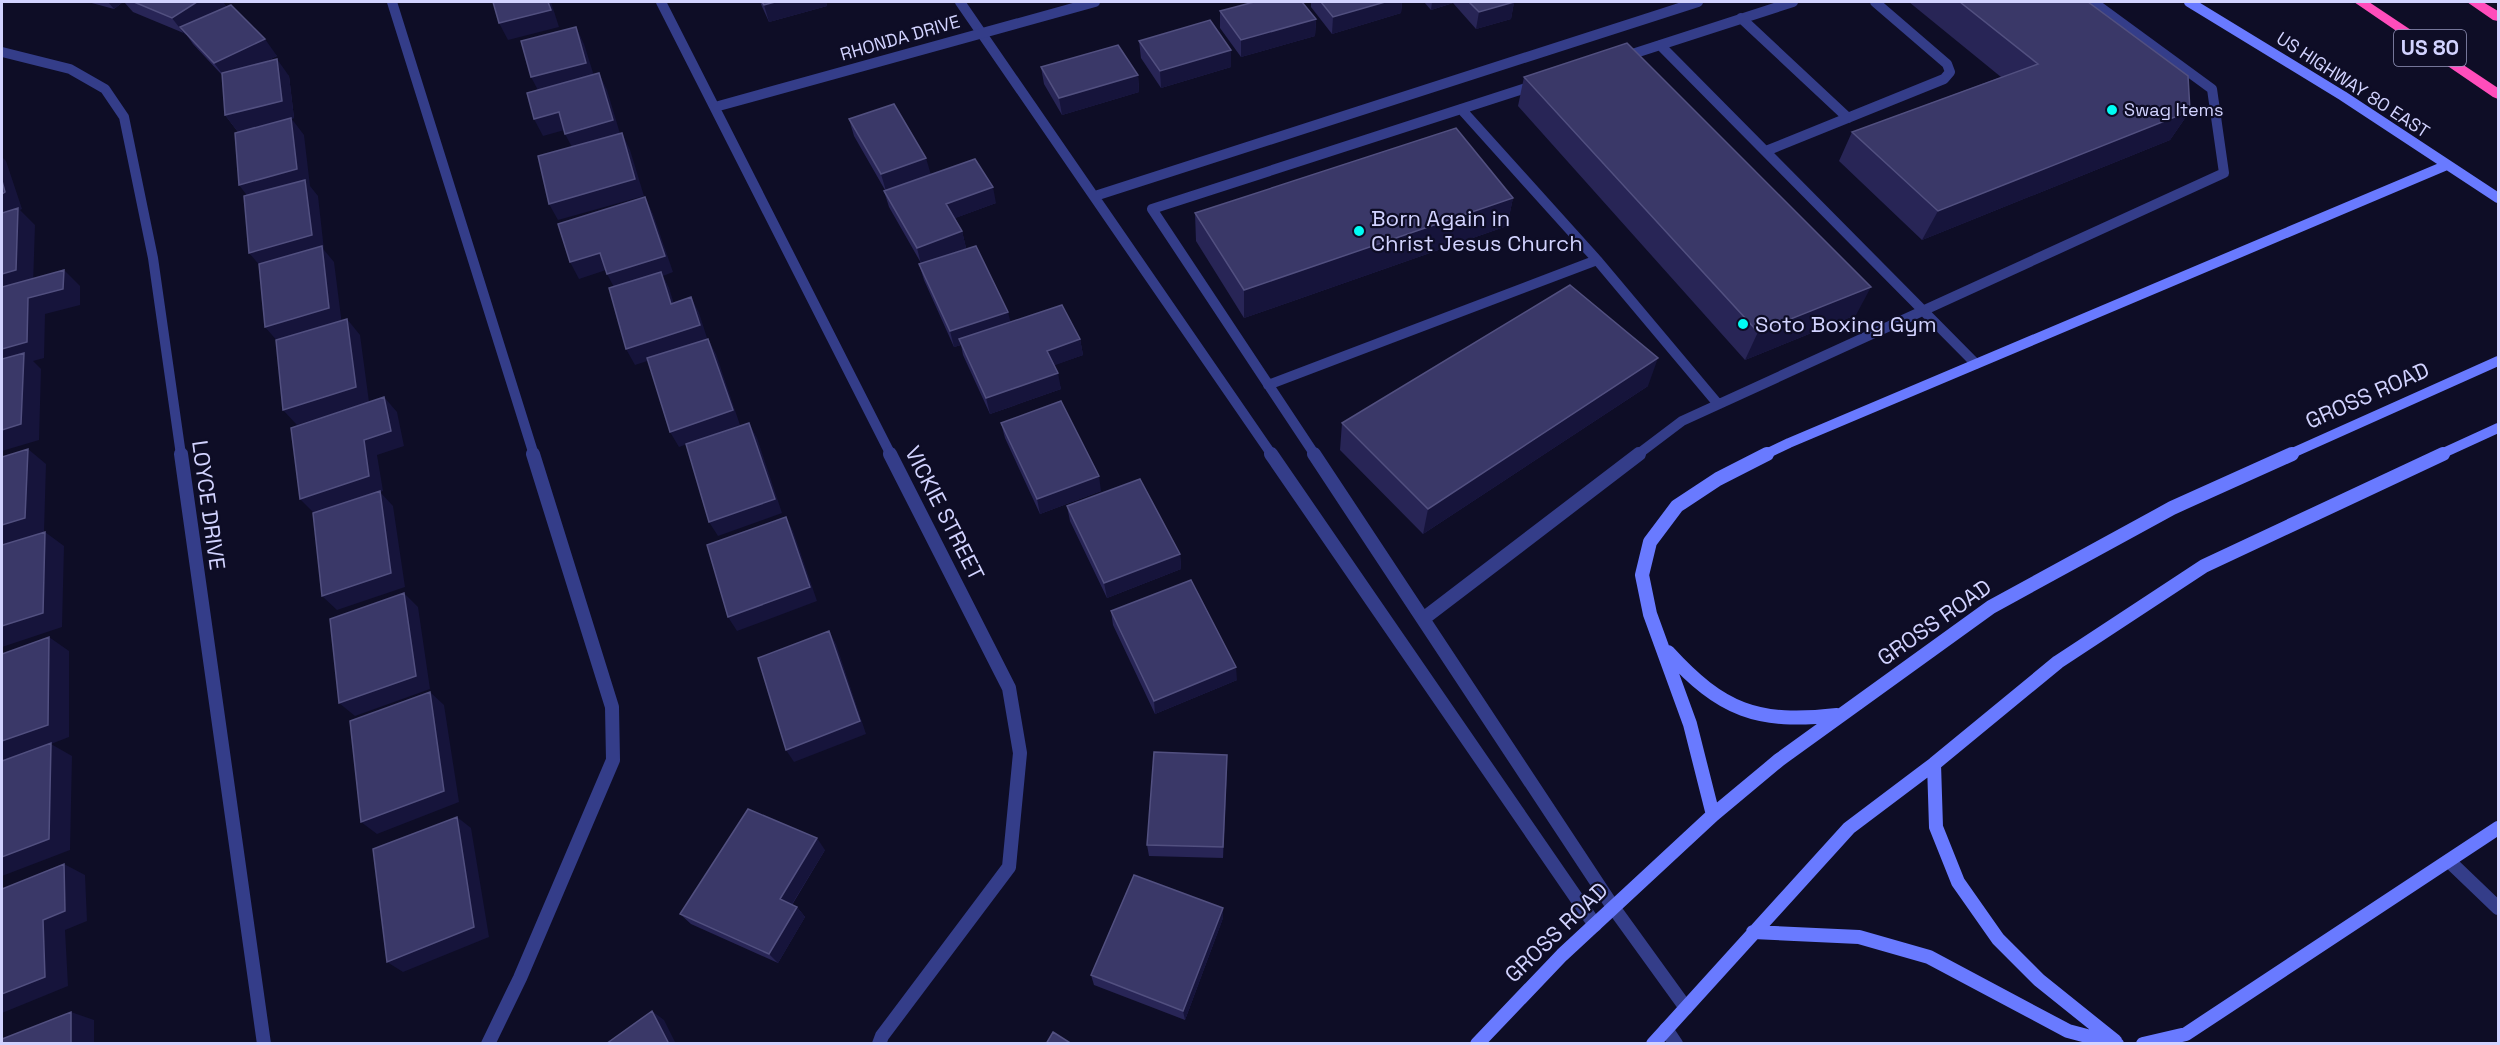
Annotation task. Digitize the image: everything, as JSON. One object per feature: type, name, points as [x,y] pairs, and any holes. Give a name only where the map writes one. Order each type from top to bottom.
[{"type":"highway","name":"US 80","points":[[2361,2],[2499,94]]},
{"type":"highway","name":"US 80","points":[[2474,2],[2499,17]]},
{"type":"main road","name":"US HIGHWAY 80 EAST","points":[[2188,2],[2343,96],[2499,198]]},
{"type":"main road","points":[[1713,815],[1690,723],[1650,614],[1642,575],[1650,542],[1677,506],[1718,480],[1789,443],[2447,165]]},
{"type":"main road","name":"GROSS ROAD","points":[[1477,1044],[1563,955],[1713,815],[1779,760],[1991,607],[2172,508],[2499,361]]},
{"type":"main road","points":[[1653,1044],[1849,828],[1934,764],[2058,662],[2204,566],[2499,428]]},
{"type":"main road","points":[[1663,646],[1684,671],[1711,694],[1760,717],[1804,720],[1841,715]]},
{"type":"main road","points":[[1934,764],[1936,827],[1958,882],[1998,939],[2039,980],[2117,1044]]},
{"type":"main road","points":[[2142,1044],[2186,1034],[2499,828]]},
{"type":"main road","points":[[1753,932],[1859,937],[1929,957],[2068,1031],[2117,1044]]},
{"type":"street","points":[[392,2],[612,707],[613,760],[520,978],[488,1044]]},
{"type":"street","name":"VICKIE STREET","points":[[662,2],[1009,688],[1020,753],[1009,867],[882,1036],[879,1044]]},
{"type":"street","points":[[960,2],[1595,925]]},
{"type":"street","name":"RHONDA DRIVE","points":[[715,107],[1095,2]]},
{"type":"street","points":[[1095,196],[1698,2]]},
{"type":"street","points":[[1616,59],[1793,2]]},
{"type":"street","points":[[1766,150],[1944,80],[1950,72],[1947,63],[1875,2]]},
{"type":"street","points":[[1423,619],[1682,421],[2224,173],[2212,90],[2093,2]]},
{"type":"street","points":[[1741,18],[1848,118]]},
{"type":"street","points":[[1660,45],[1976,364]]},
{"type":"street","name":"LOYCE DRIVE","points":[[2,52],[70,69],[105,89],[124,117],[153,258],[264,1044]]},
{"type":"street","points":[[1550,80],[1152,209],[1613,907],[1686,1008]]},
{"type":"street","points":[[1461,109],[1597,261],[1718,404]]},
{"type":"street","points":[[1268,385],[1597,261]]},
{"type":"street","points":[[2449,861],[2499,908]]},
{"type":"street","points":[[1666,1029],[1676,1044]]},
{"type":"building","points":[[134,2],[197,2],[172,18]]},
{"type":"building","points":[[493,2],[548,2],[551,10],[499,23]]},
{"type":"building","points":[[1254,2],[1302,2],[1316,19],[1241,40],[1220,11]]},
{"type":"building","points":[[1321,2],[1385,2],[1333,17]]},
{"type":"building","points":[[1469,2],[1514,2],[1479,12]]},
{"type":"building","points":[[1960,2],[2088,2],[2188,76],[2190,111],[1938,211],[1852,132],[2038,64]]},
{"type":"building","points":[[231,5],[265,39],[214,63],[180,27]]},
{"type":"building","points":[[1210,20],[1231,50],[1160,71],[1139,41]]},
{"type":"building","points":[[576,27],[586,63],[531,77],[521,41]]},
{"type":"building","points":[[1627,43],[1871,287],[1758,332],[1524,77]]},
{"type":"building","points":[[1118,45],[1138,75],[1059,98],[1041,67]]},
{"type":"building","points":[[277,59],[282,101],[225,115],[222,73]]},
{"type":"building","points":[[599,73],[613,120],[565,134],[559,112],[534,119],[527,93]]},
{"type":"building","points":[[894,104],[926,158],[881,174],[849,119]]},
{"type":"building","points":[[291,118],[297,169],[239,185],[235,133]]},
{"type":"building","points":[[1456,128],[1513,198],[1244,290],[1195,213]]},
{"type":"building","points":[[622,133],[635,179],[549,204],[538,156]]},
{"type":"building","points":[[975,159],[993,187],[946,204],[962,231],[917,248],[884,191]]},
{"type":"building","points":[[305,180],[312,235],[249,253],[244,196]]},
{"type":"building","points":[[645,197],[665,256],[607,274],[600,253],[570,262],[558,224]]},
{"type":"building","points":[[18,208],[16,270],[2,274],[2,213]]},
{"type":"building","points":[[322,246],[329,308],[265,327],[259,264]]},
{"type":"building","points":[[976,246],[1008,312],[950,331],[919,264]]},
{"type":"building","points":[[64,270],[63,289],[28,298],[27,342],[2,349],[2,287]]},
{"type":"building","points":[[661,272],[671,304],[691,297],[700,325],[626,349],[609,288]]},
{"type":"building","points":[[1570,285],[1658,358],[1428,509],[1342,423]]},
{"type":"building","points":[[1062,305],[1080,339],[1047,351],[1058,373],[986,398],[959,339]]},
{"type":"building","points":[[347,319],[356,387],[283,410],[276,340]]},
{"type":"building","points":[[708,339],[733,410],[670,432],[647,358]]},
{"type":"building","points":[[24,353],[21,424],[2,430],[2,359]]},
{"type":"building","points":[[384,397],[391,431],[364,440],[369,476],[300,499],[291,428]]},
{"type":"building","points":[[1061,401],[1099,476],[1037,499],[1001,423]]},
{"type":"building","points":[[749,423],[775,499],[709,522],[686,444]]},
{"type":"building","points":[[28,449],[25,518],[2,525],[2,457]]},
{"type":"building","points":[[1140,479],[1180,554],[1104,583],[1067,506]]},
{"type":"building","points":[[380,491],[391,573],[322,596],[313,513]]},
{"type":"building","points":[[786,517],[810,587],[728,617],[707,545]]},
{"type":"building","points":[[45,532],[43,613],[2,626],[2,545]]},
{"type":"building","points":[[1191,580],[1236,667],[1154,701],[1111,611]]},
{"type":"building","points":[[404,593],[416,676],[339,703],[330,619]]},
{"type":"building","points":[[829,631],[860,721],[786,750],[758,658]]},
{"type":"building","points":[[49,637],[48,725],[2,741],[2,654]]},
{"type":"building","points":[[430,692],[444,791],[361,822],[350,721]]},
{"type":"building","points":[[51,743],[49,839],[2,857],[2,761]]},
{"type":"building","points":[[1154,752],[1227,755],[1223,847],[1147,845]]},
{"type":"building","points":[[748,809],[817,838],[780,899],[797,907],[769,954],[680,914]]},
{"type":"building","points":[[457,817],[474,927],[387,962],[373,849]]},
{"type":"building","points":[[64,864],[65,911],[43,920],[45,977],[2,994],[2,889]]},
{"type":"building","points":[[1134,875],[1223,908],[1183,1011],[1091,975]]},
{"type":"building","points":[[652,1011],[669,1044],[606,1044]]},
{"type":"building","points":[[71,1012],[71,1044],[2,1044],[2,1039]]},
{"type":"building","points":[[1053,1032],[1072,1044],[1046,1044]]},
{"type":"place","name":"Swag Items","points":[[2112,110]]},
{"type":"place","name":"Born Again in Christ Jesus Church","points":[[1359,231]]},
{"type":"place","name":"Soto Boxing Gym","points":[[1743,324]]}]
